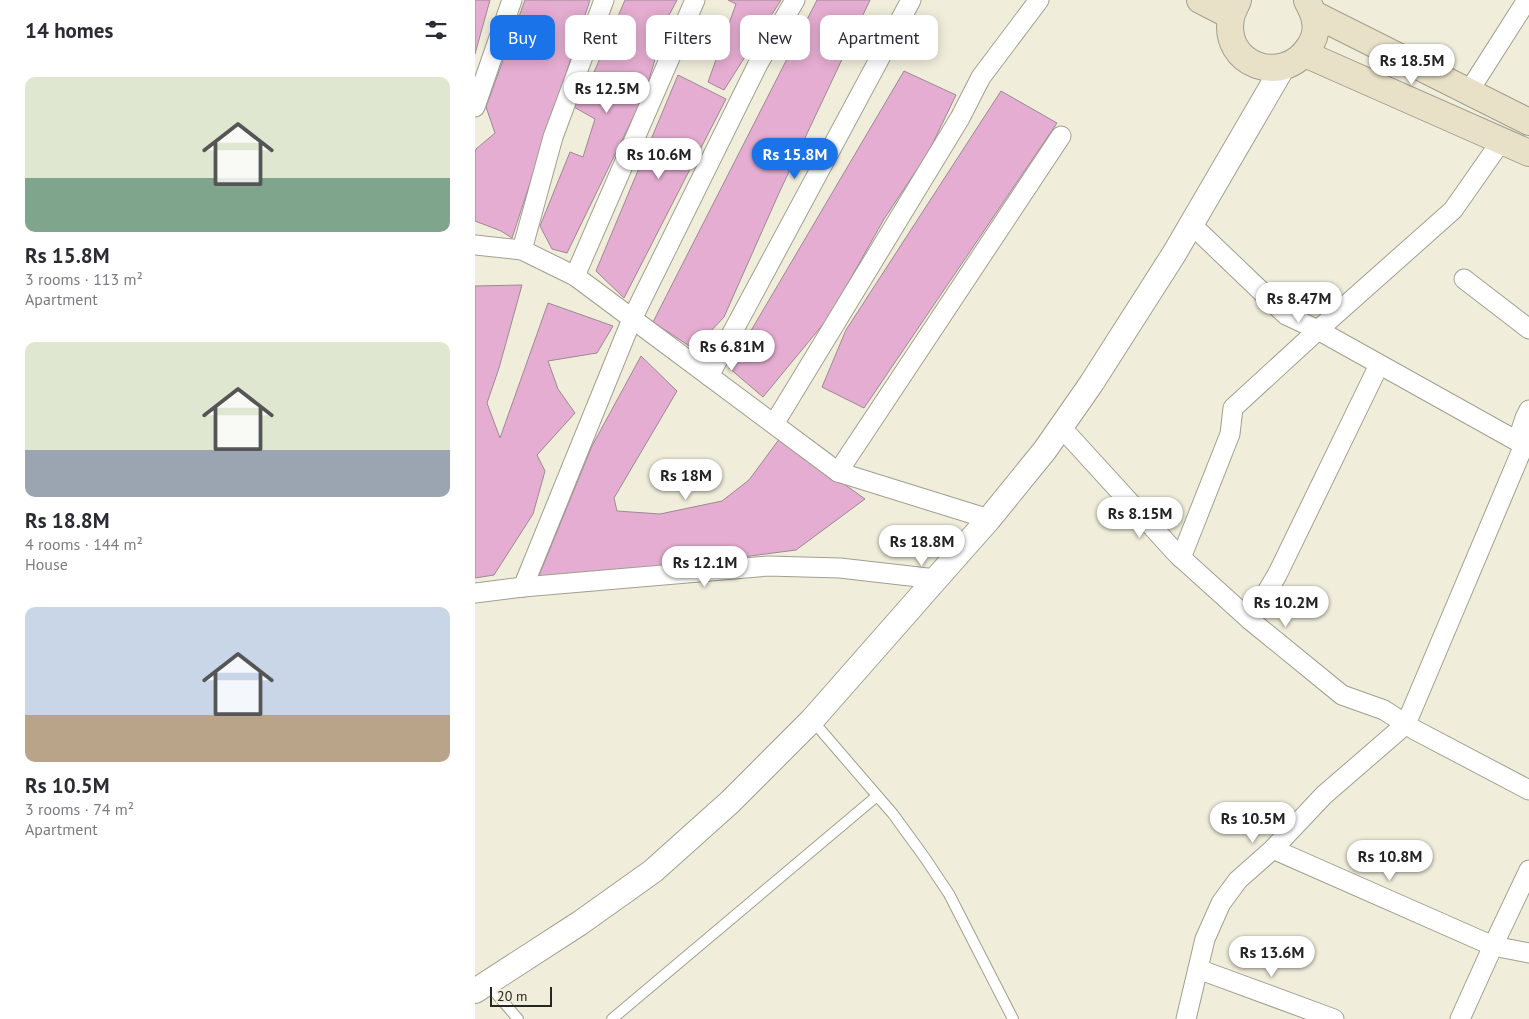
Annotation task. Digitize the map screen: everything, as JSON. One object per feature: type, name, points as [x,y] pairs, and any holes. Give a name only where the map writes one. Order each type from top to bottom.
[{"type":"main road","points":[[1200,0],[1235,8],[1230,31],[1234,45],[1242,56],[1255,65],[1269,69],[1294,61],[1312,42],[1316,28],[1310,7]]},
{"type":"main road","points":[[1310,7],[1529,122]]},
{"type":"main road","points":[[1294,61],[1502,140],[1529,153]]},
{"type":"street","points":[[475,107],[512,0]]},
{"type":"street","points":[[522,250],[553,137],[604,0]]},
{"type":"street","points":[[575,276],[695,0]]},
{"type":"street","points":[[523,587],[632,319],[758,64],[795,0]]},
{"type":"street","points":[[709,376],[911,0]]},
{"type":"street","points":[[774,424],[960,118],[981,77],[1039,0]]},
{"type":"street","points":[[1469,92],[1527,0]]},
{"type":"street","points":[[481,987],[580,923],[653,871],[730,802],[812,720],[989,519],[1045,450],[1091,384],[1294,61]]},
{"type":"street","points":[[838,472],[1061,136]]},
{"type":"street","points":[[1181,558],[1230,434],[1233,408],[1453,210],[1502,140]]},
{"type":"street","points":[[1191,224],[1286,315],[1318,330],[1527,447]]},
{"type":"street","points":[[475,244],[522,250],[575,276],[838,472],[989,519]]},
{"type":"street","points":[[1464,279],[1529,329]]},
{"type":"street","points":[[1250,620],[1277,575],[1379,365]]},
{"type":"street","points":[[1527,447],[1519,432],[1529,410]]},
{"type":"street","points":[[1061,426],[1181,558],[1250,620],[1342,695],[1384,710],[1406,724],[1529,790]]},
{"type":"street","points":[[1186,1019],[1205,939],[1221,903],[1238,880],[1273,849],[1324,795],[1406,724],[1527,447]]},
{"type":"street","points":[[478,596],[523,587],[767,566],[840,568],[936,579]]},
{"type":"street","points":[[1273,849],[1493,946],[1529,953]]},
{"type":"street","points":[[1460,1019],[1529,870]]},
{"type":"street","points":[[1198,969],[1334,1019]]},
{"type":"lane","points":[[812,720],[893,814],[949,894],[1013,1019]]},
{"type":"lane","points":[[612,1019],[877,796]]},
{"type":"lane","points":[[481,987],[517,1019]]},
{"type":"building","points":[[475,0],[490,0],[475,54]]},
{"type":"building","points":[[525,0],[590,0],[585,15],[565,15],[565,60],[570,60],[512,238],[501,231],[475,221],[475,153],[476,149],[495,133],[486,107],[503,60],[555,60],[555,15],[520,15]]},
{"type":"building","points":[[625,0],[677,0],[669,15],[646,15],[646,60],[655,60],[645,93],[567,253],[552,249],[540,226],[570,152],[583,157],[595,119],[574,107],[589,84],[599,60],[636,60],[636,15],[619,15]]},
{"type":"building","points":[[728,0],[781,0],[772,15],[740,15],[740,60],[743,60],[724,90],[708,82],[716,60],[730,60],[730,21],[736,4]]},
{"type":"building","points":[[817,0],[870,0],[863,15],[820,15],[820,60],[842,60],[779,193],[724,317],[694,349],[653,322],[786,60],[810,60],[809,15]]},
{"type":"building","points":[[904,71],[956,95],[928,153],[884,219],[829,317],[763,397],[729,368]]},
{"type":"building","points":[[678,75],[726,99],[624,298],[596,271]]},
{"type":"building","points":[[1001,91],[1057,123],[864,408],[822,387],[846,330]]},
{"type":"building","points":[[522,285],[499,368],[487,403],[500,438],[548,303],[613,326],[597,353],[548,361],[558,389],[575,413],[537,455],[545,471],[533,514],[494,575],[475,578],[475,286]]},
{"type":"building","points":[[641,356],[677,391],[614,498],[617,511],[660,514],[722,501],[749,480],[780,438],[865,499],[796,550],[704,562],[538,578],[592,446]]}]
